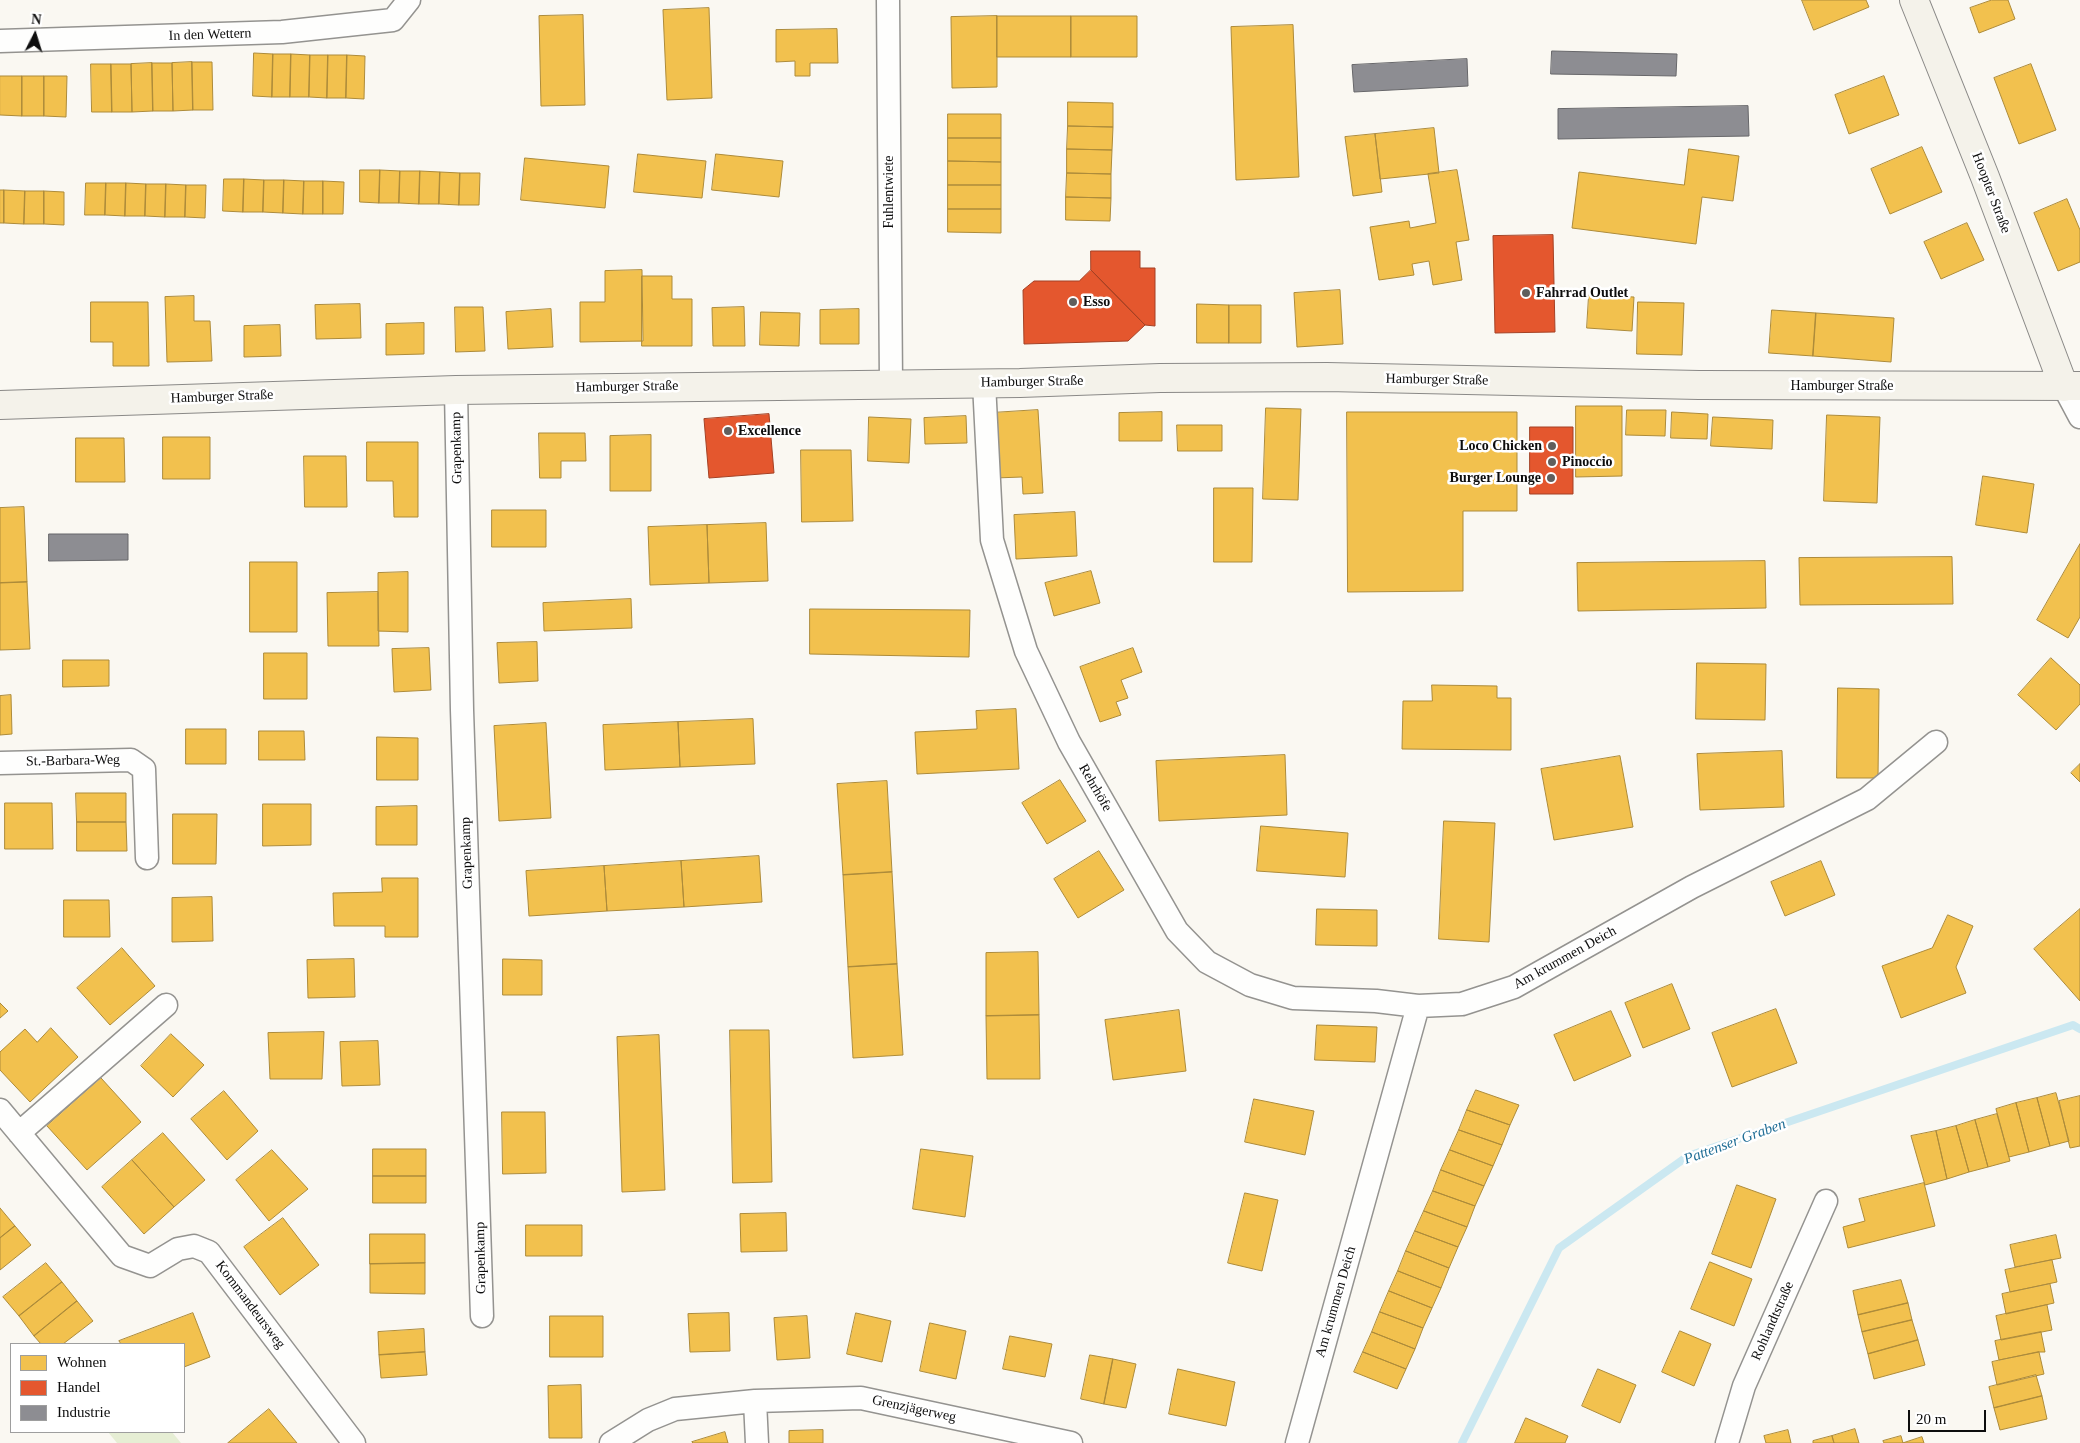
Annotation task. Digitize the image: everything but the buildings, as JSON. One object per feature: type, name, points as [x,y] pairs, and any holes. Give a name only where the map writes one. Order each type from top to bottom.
[{"type":"main road","name":"Hoopter Straße","points":[[1914,0],[2072,387]]},
{"type":"main road","name":"Hamburger Straße","points":[[0,405],[456,390],[984,383],[1160,378],[1327,377],[1689,385],[2072,387]]},
{"type":"street","name":"In den Wettern","points":[[0,41],[282,32],[393,20],[410,0]]},
{"type":"street","name":"Fuhlentwiete","points":[[888,0],[891,383]]},
{"type":"street","name":"Rehrhöfe","points":[[984,383],[992,540],[1026,651],[1069,742],[1177,931],[1207,962],[1250,985],[1293,998],[1376,1001],[1418,1006]]},
{"type":"street","points":[[2072,387],[2080,418]]},
{"type":"street","name":"Grapenkamp","points":[[456,390],[462,710],[482,1316]]},
{"type":"street","name":"Am krummen Deich","points":[[1297,1443],[1418,1006],[1462,1004],[1514,987],[1692,886],[1867,799],[1936,742]]},
{"type":"street","name":"St.-Barbara-Weg","points":[[0,763],[130,760],[138,764],[144,769],[147,858]]},
{"type":"street","points":[[19,1132],[166,1005]]},
{"type":"street","name":"Kommandeursweg","points":[[0,1110],[122,1256],[150,1266],[178,1250],[194,1246],[209,1252],[354,1443]]},
{"type":"street","name":"Rohlandtstraße","points":[[1727,1443],[1744,1386],[1826,1201]]},
{"type":"street","name":"Grenzjägerweg","points":[[611,1443],[648,1420],[675,1409],[755,1401],[861,1398],[1071,1443]]},
{"type":"street","points":[[755,1401],[757,1443]]},
{"type":"green space","points":[[109,1433],[173,1433],[181,1443],[117,1443]]},
{"type":"waterway","name":"Pattenser Graben","points":[[1462,1443],[1559,1248],[1688,1156],[2073,1025],[2080,1029]]},
{"type":"place","name":"Fahrrad Outlet","points":[[1526,293]]},
{"type":"place","name":"Esso","points":[[1073,302]]},
{"type":"place","name":"Excellence","points":[[728,431]]},
{"type":"place","name":"Loco Chicken","points":[[1552,446]]},
{"type":"place","name":"Pinoccio","points":[[1552,462]]},
{"type":"place","name":"Burger Lounge","points":[[1551,478]]}]
